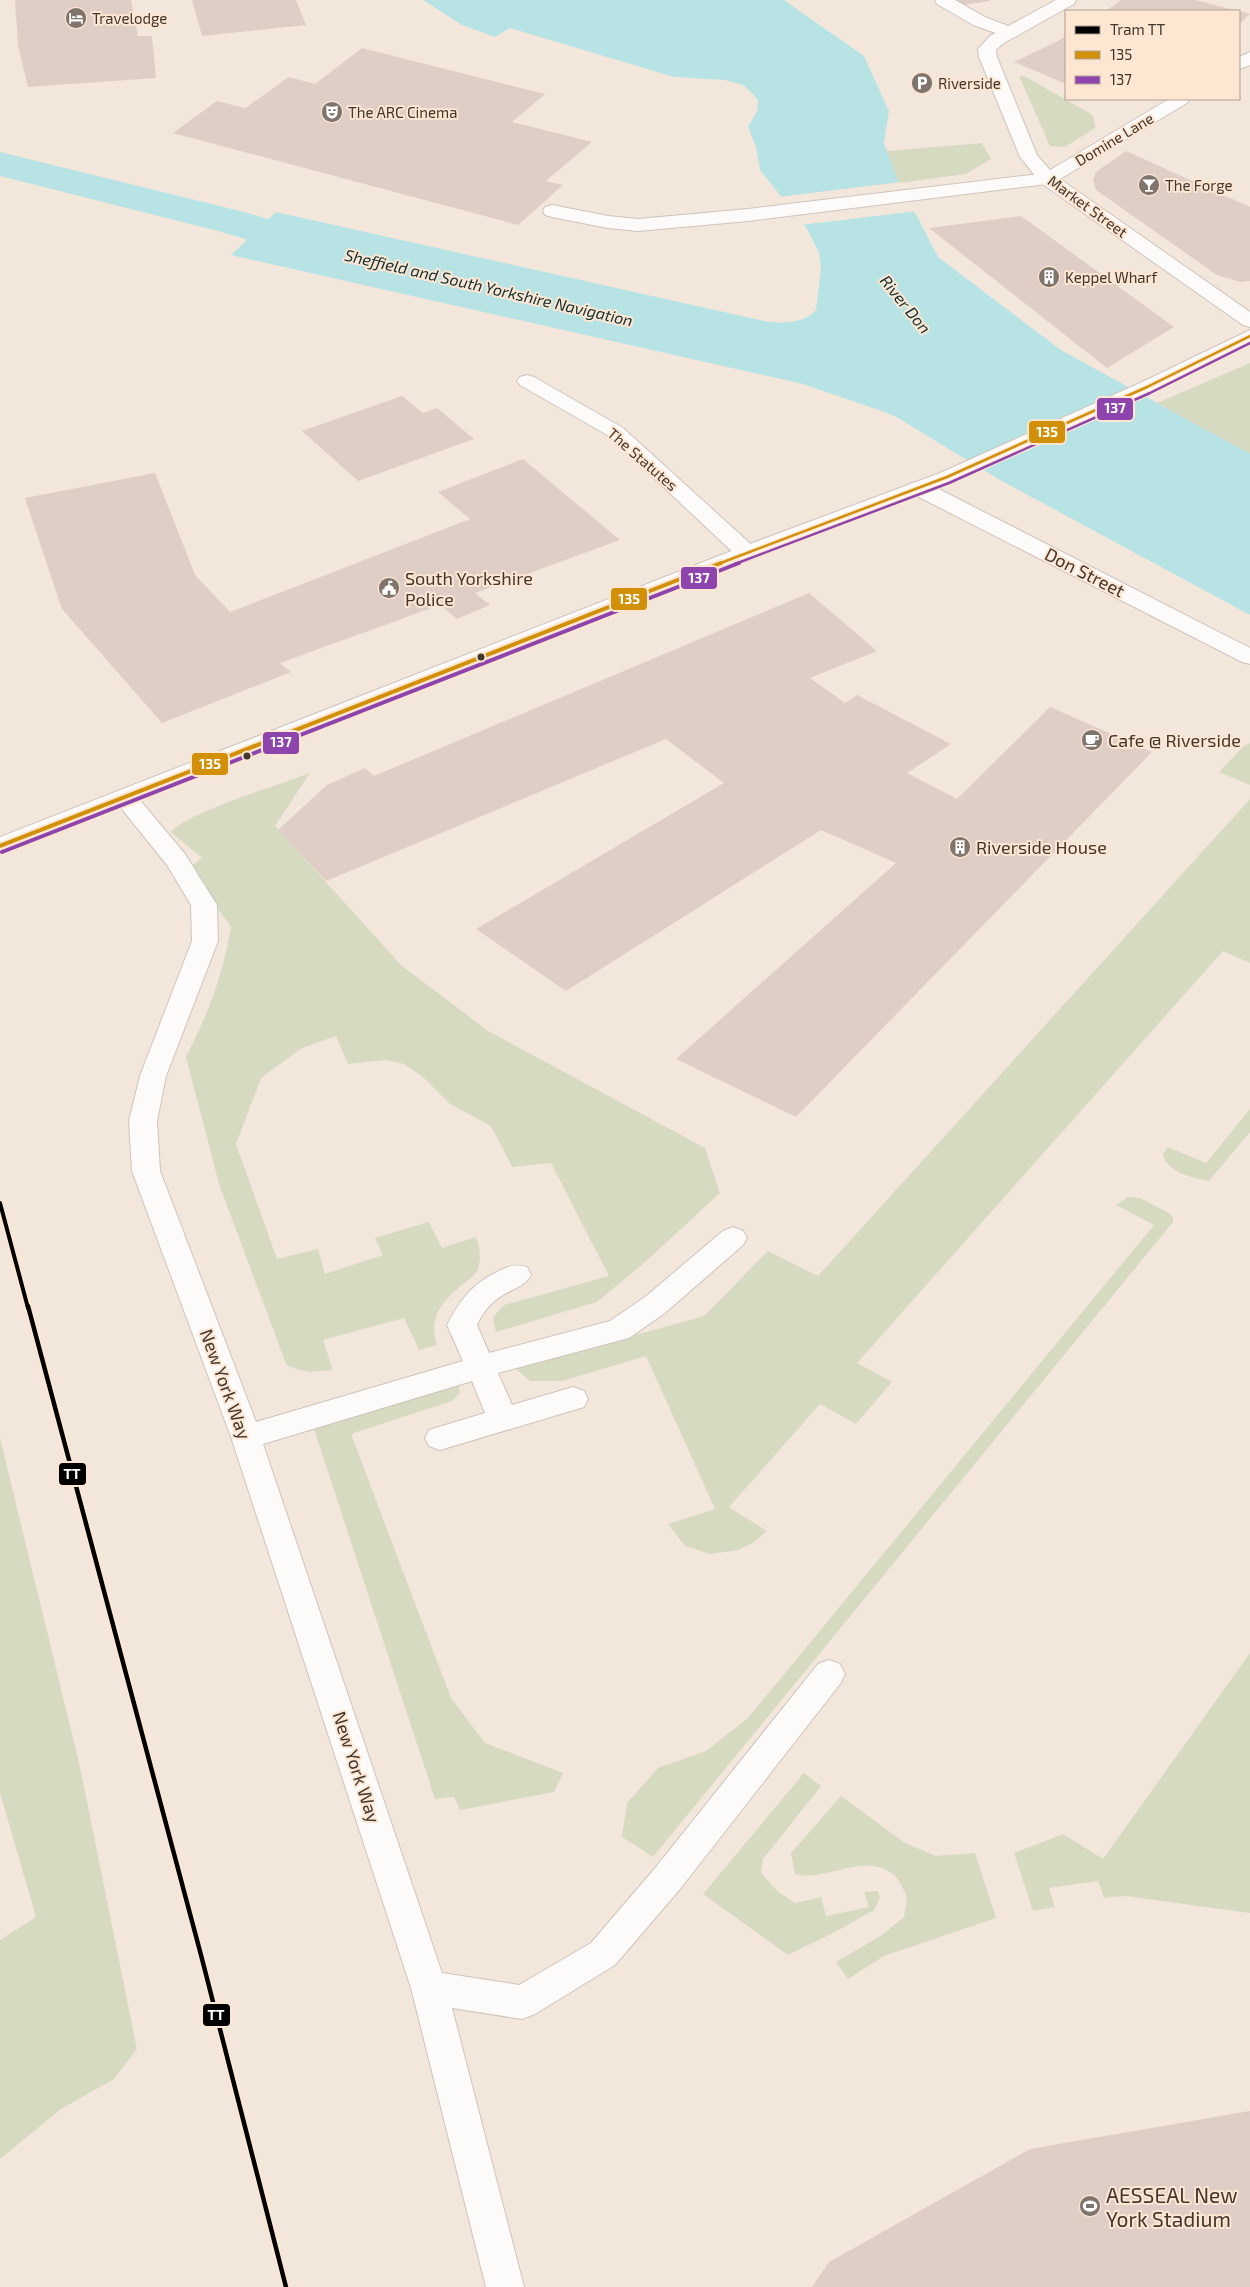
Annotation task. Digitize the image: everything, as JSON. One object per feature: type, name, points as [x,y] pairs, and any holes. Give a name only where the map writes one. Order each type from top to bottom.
[{"type":"street","points":[[943,0],[980,21],[1010,33]]},
{"type":"street","name":"Market Street","points":[[1068,0],[996,40],[987,49],[988,57],[1029,157],[1048,179],[1250,321]]},
{"type":"street","name":"Domine Lane","points":[[1048,179],[1178,100]]},
{"type":"street","points":[[552,211],[608,222],[638,225],[748,215],[1048,179]]},
{"type":"street","points":[[0,846],[747,553],[947,477],[1147,387],[1250,336]]},
{"type":"street","name":"The Statutes","points":[[526,381],[616,432],[747,553]]},
{"type":"street","name":"Don Street","points":[[919,488],[1250,657]]},
{"type":"street","name":"New York Way","points":[[125,798],[176,860],[204,905],[205,942],[153,1076],[143,1120],[146,1171],[246,1437],[429,1988],[505,2287]]},
{"type":"street","points":[[246,1437],[479,1368],[619,1330],[655,1305],[733,1238]]},
{"type":"street","points":[[503,1419],[479,1368],[462,1325],[472,1304],[489,1288],[517,1275]]},
{"type":"street","points":[[440,1438],[573,1399]]},
{"type":"street","points":[[429,1988],[522,2002],[603,1954],[668,1878],[829,1674]]},
{"type":"green space","points":[[1019,76],[1026,77],[1091,114],[1094,118],[1095,128],[1065,147],[1050,146]]},
{"type":"green space","points":[[982,143],[991,159],[966,174],[899,183],[887,151]]},
{"type":"green space","points":[[1250,363],[1250,454],[1157,403]]},
{"type":"green space","points":[[1250,743],[1250,785],[1219,772],[1243,747]]},
{"type":"green space","points":[[310,773],[275,826],[401,965],[488,1031],[705,1148],[720,1193],[643,1264],[597,1302],[496,1332],[493,1317],[504,1305],[609,1276],[551,1163],[512,1167],[491,1126],[450,1104],[424,1078],[404,1064],[386,1060],[348,1064],[336,1036],[302,1048],[261,1078],[236,1144],[277,1259],[318,1249],[325,1274],[383,1255],[375,1238],[429,1222],[442,1248],[476,1237],[480,1262],[476,1273],[448,1297],[439,1311],[434,1326],[437,1345],[419,1350],[404,1318],[323,1340],[333,1370],[308,1372],[287,1366],[219,1184],[186,1057],[214,994],[224,962],[231,927],[188,869],[202,858],[171,832],[180,824],[215,807]]},
{"type":"green space","points":[[1250,799],[1250,963],[1223,951],[857,1363],[892,1382],[856,1424],[820,1404],[729,1507],[767,1531],[753,1543],[738,1550],[710,1554],[685,1546],[668,1524],[715,1509],[646,1356],[562,1381],[530,1381],[515,1368],[704,1316],[768,1251],[818,1276]]},
{"type":"green space","points":[[1250,1109],[1250,1132],[1209,1181],[1181,1173],[1165,1160],[1163,1154],[1168,1147],[1206,1163]]},
{"type":"green space","points":[[1128,1197],[1140,1198],[1169,1213],[1173,1217],[1173,1222],[653,1857],[622,1837],[627,1803],[658,1768],[706,1751],[748,1718],[1154,1225],[1116,1205]]},
{"type":"green space","points":[[458,1382],[460,1393],[452,1401],[351,1434],[451,1698],[485,1743],[563,1773],[554,1792],[460,1810],[454,1797],[435,1799],[314,1429]]},
{"type":"green space","points":[[0,1438],[80,1767],[137,2049],[114,2079],[61,2109],[0,2159],[0,1940],[36,1917],[0,1793]]},
{"type":"green space","points":[[1250,1653],[1250,1913],[1125,1896],[1104,1898],[1098,1881],[1049,1888],[1055,1907],[1033,1911],[1014,1853],[1063,1834],[1103,1859]]},
{"type":"green space","points":[[804,1773],[821,1786],[763,1859],[761,1872],[776,1890],[795,1903],[821,1897],[826,1916],[869,1907],[864,1892],[878,1891],[880,1898],[874,1910],[788,1955],[703,1894]]},
{"type":"green space","points":[[841,1796],[905,1843],[936,1856],[975,1853],[996,1918],[884,1956],[848,1979],[836,1962],[882,1935],[904,1917],[907,1897],[895,1876],[884,1869],[871,1866],[859,1866],[807,1876],[795,1874],[791,1853]]},
{"type":"water","name":"River Don","points":[[423,0],[784,0],[864,56],[889,111],[884,143],[904,197],[917,216],[938,257],[1061,350],[1250,454],[1250,615],[1000,480],[893,415],[803,384],[231,255],[276,212],[769,322],[801,320],[816,310],[821,268],[819,253],[807,229],[760,170],[756,147],[748,127],[757,111],[758,101],[743,85],[725,80],[674,77],[510,28],[495,37],[462,25]]},
{"type":"pier","points":[[901,182],[906,196],[917,211],[801,225],[778,197]]},
{"type":"building","points":[[15,0],[131,0],[138,36],[152,36],[156,78],[28,87],[18,45]]},
{"type":"building","points":[[192,0],[296,0],[306,25],[202,36]]},
{"type":"building","points":[[950,0],[990,0],[990,1],[956,6]]},
{"type":"building","points":[[1121,0],[1195,0],[1234,10],[1107,10]]},
{"type":"building","points":[[1240,11],[1250,14],[1240,23]]},
{"type":"building","points":[[1065,37],[1065,84],[1014,62]]},
{"type":"building","points":[[362,48],[545,94],[512,122],[592,142],[546,181],[563,185],[518,225],[173,133],[217,101],[245,108],[289,77],[315,84]]},
{"type":"building","points":[[1126,151],[1250,207],[1250,281],[1240,282],[1217,275],[1096,190],[1093,180],[1096,172]]},
{"type":"building","name":"Keppel Wharf","points":[[1021,216],[1174,327],[1107,368],[929,228]]},
{"type":"building","points":[[402,396],[423,413],[437,408],[474,439],[358,481],[302,431]]},
{"type":"building","name":"South Yorkshire Police","points":[[523,459],[620,540],[475,593],[490,605],[457,619],[440,605],[280,663],[291,672],[162,723],[62,609],[25,498],[155,473],[195,575],[230,612],[470,519],[438,492]]},
{"type":"building","name":"Riverside House","points":[[809,593],[877,651],[810,678],[845,703],[857,695],[951,744],[907,773],[957,799],[1050,707],[1152,752],[796,1117],[676,1059],[896,863],[821,830],[566,991],[476,929],[724,783],[666,739],[326,881],[278,830],[327,785],[365,768],[374,776]]},
{"type":"building","name":"AESSEAL New York Stadium","points":[[1250,2111],[1250,2287],[812,2287],[829,2262],[1030,2149]]},
{"type":"waterway","name":"Sheffield and South Yorkshire Navigation","points":[[0,164],[233,222],[339,254]]},
{"type":"tram line","name":"TT","points":[[0,1203],[201,1955],[286,2287]]},
{"type":"transit line","name":"135","points":[[0,846],[747,553],[947,477],[1147,387],[1250,336]]},
{"type":"transit line","name":"137","points":[[2,852],[749,559],[949,483],[1150,393],[1250,343]]},
{"type":"place","name":"Travelodge","points":[[76,18]]},
{"type":"place","name":"Riverside","points":[[922,83]]},
{"type":"place","name":"The ARC Cinema","points":[[332,112]]},
{"type":"place","name":"The Forge","points":[[1149,185]]},
{"type":"place","name":"Keppel Wharf","points":[[1049,277]]},
{"type":"place","name":"South Yorkshire Police","points":[[389,588]]},
{"type":"place","name":"Cafe @ Riverside","points":[[1092,740]]},
{"type":"place","name":"Riverside House","points":[[960,847]]},
{"type":"place","name":"AESSEAL New York Stadium","points":[[1090,2206]]}]
